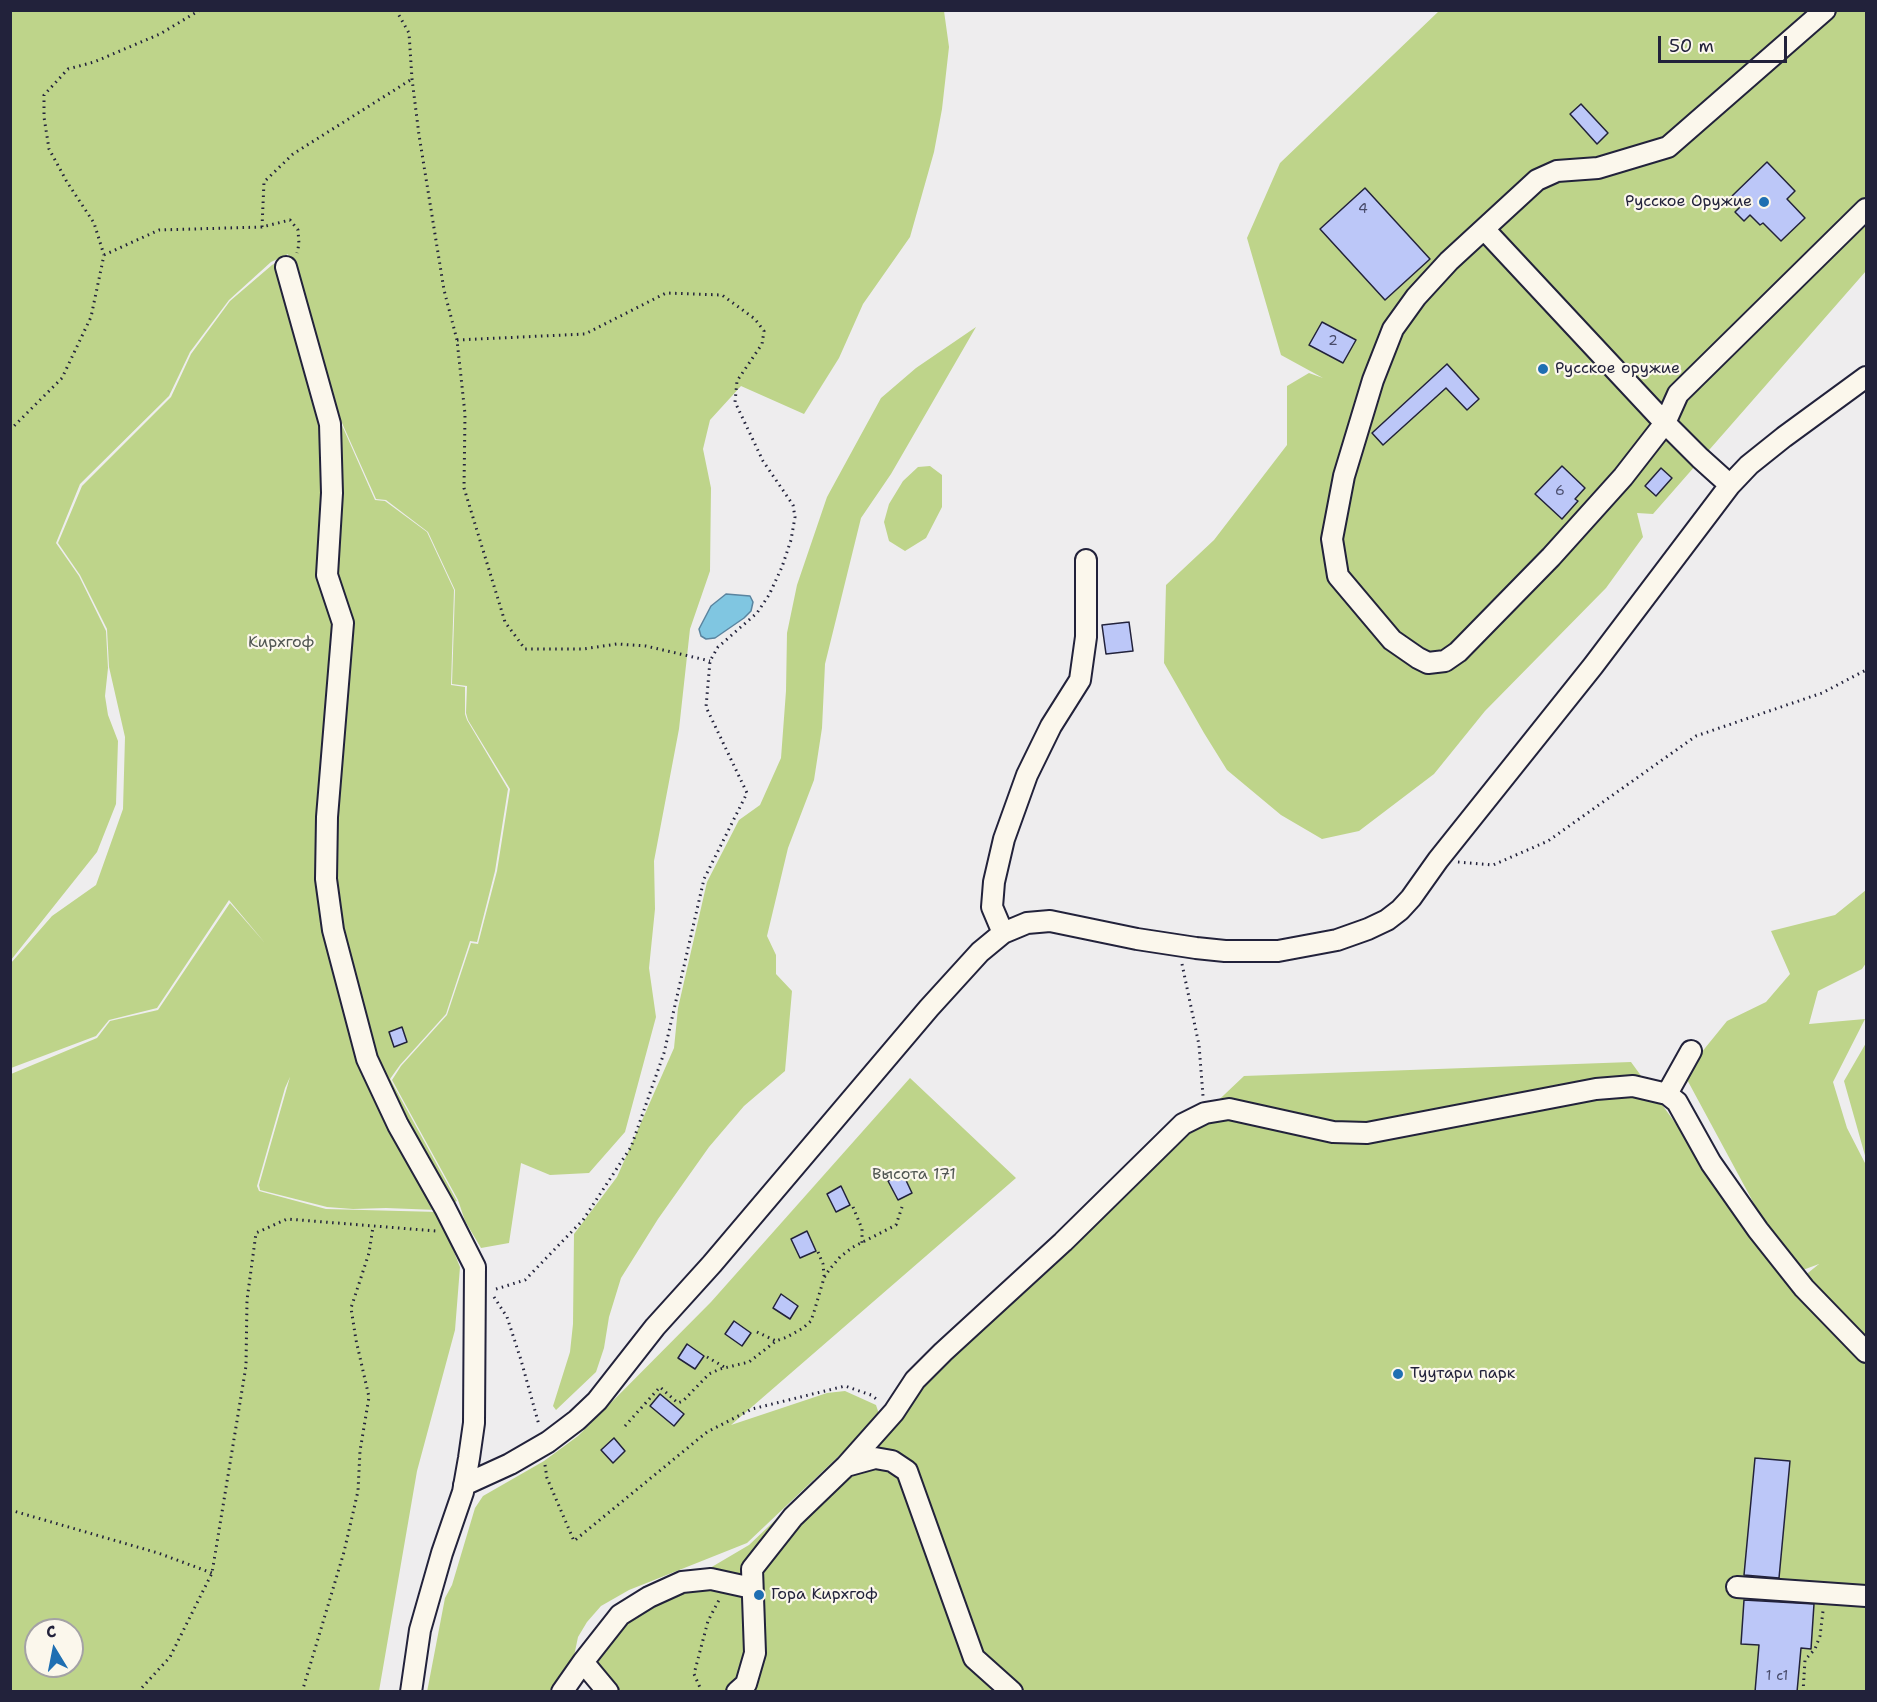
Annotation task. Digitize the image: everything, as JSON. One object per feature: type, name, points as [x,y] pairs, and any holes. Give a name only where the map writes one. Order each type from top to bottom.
[{"type":"street","points":[[1825,10],[1668,147],[1598,168],[1557,171],[1538,180],[1449,261],[1416,297],[1393,329],[1373,380],[1344,476],[1332,539],[1338,576],[1392,640],[1428,663],[1445,661],[1458,652],[1551,557],[1609,493],[1665,423],[1678,394],[1866,209]]},
{"type":"street","points":[[1484,229],[1665,423],[1730,485]]},
{"type":"street","points":[[286,267],[330,424],[332,494],[327,575],[343,623],[327,817],[326,879],[333,930],[367,1059],[398,1125],[475,1268],[474,1423],[464,1485],[420,1630],[411,1692]]},
{"type":"street","points":[[464,1485],[510,1464],[544,1452],[597,1401],[655,1327],[712,1264],[929,1008],[980,952],[1003,933],[1028,923],[1050,921],[1137,939],[1215,950],[1278,951],[1337,940],[1387,920],[1400,910],[1412,898],[1438,860],[1593,666],[1730,485],[1749,465],[1784,437],[1866,377]]},
{"type":"street","points":[[1003,933],[992,907],[994,882],[1004,839],[1027,775],[1051,726],[1080,680],[1086,637],[1086,560]]},
{"type":"street","points":[[1667,1094],[1691,1051]]},
{"type":"street","points":[[736,1692],[746,1684],[755,1653],[747,1586],[752,1569],[793,1517],[846,1466],[894,1412],[915,1380],[943,1352],[1063,1242],[1183,1124],[1205,1113],[1229,1109],[1333,1132],[1366,1133],[1596,1089],[1633,1086],[1667,1094],[1677,1102],[1711,1163],[1758,1230],[1804,1288],[1866,1352]]},
{"type":"street","points":[[846,1466],[875,1458],[892,1461],[907,1472],[974,1658],[1012,1692]]},
{"type":"street","points":[[562,1692],[620,1615],[649,1597],[682,1582],[711,1579],[747,1586]]},
{"type":"street","points":[[1737,1587],[1866,1596]]},
{"type":"street","points":[[583,1662],[608,1692]]},
{"type":"path","points":[[10,430],[62,378],[92,317],[104,255],[94,224],[67,182],[50,149],[44,117],[44,95],[68,69],[94,62],[160,34],[200,10]]},
{"type":"path","points":[[396,10],[409,33],[412,79],[444,290],[457,340],[465,414],[464,488],[505,622],[525,649],[583,649],[616,644],[646,646],[710,661]]},
{"type":"path","points":[[262,227],[264,182],[293,154],[412,79]]},
{"type":"path","points":[[104,255],[159,230],[262,227],[290,219],[298,230],[300,244],[294,264],[286,267]]},
{"type":"path","points":[[457,340],[585,334],[666,293],[722,295],[755,319],[764,331],[762,344],[737,381],[735,402],[763,461],[793,505],[795,518],[782,567],[769,595],[757,613],[718,647],[710,661],[706,707],[747,793],[704,879],[664,1053],[631,1147],[583,1220],[525,1280],[474,1296]]},
{"type":"path","points":[[1438,860],[1492,865],[1548,841],[1696,736],[1822,693],[1866,670]]},
{"type":"path","points":[[1178,945],[1199,1045],[1205,1113]]},
{"type":"path","points":[[853,1207],[862,1229],[862,1243]]},
{"type":"path","points":[[625,1426],[660,1387],[678,1403],[683,1401],[709,1374],[749,1362],[776,1341],[803,1328],[811,1321],[824,1278],[840,1257],[896,1225],[902,1207]]},
{"type":"path","points":[[138,1692],[170,1657],[212,1573],[246,1366],[247,1300],[256,1233],[287,1219],[457,1233]]},
{"type":"path","points":[[302,1692],[344,1552],[358,1491],[360,1450],[369,1397],[351,1308],[369,1253],[373,1226]]},
{"type":"path","points":[[818,1252],[823,1264],[824,1278]]},
{"type":"path","points":[[475,1268],[507,1317],[521,1360],[544,1452],[547,1478],[574,1541],[707,1432],[752,1409],[845,1386],[871,1395],[894,1412]]},
{"type":"path","points":[[757,1332],[776,1341]]},
{"type":"path","points":[[707,1357],[726,1368]]},
{"type":"path","points":[[10,1510],[147,1550],[212,1573]]},
{"type":"path","points":[[702,1692],[694,1674],[708,1621],[721,1597],[747,1586]]},
{"type":"path","points":[[1803,1692],[1805,1660],[1815,1649],[1820,1636],[1824,1593]]},
{"type":"green space","points":[[11,11],[944,11],[949,47],[942,109],[934,152],[910,237],[863,304],[839,358],[804,414],[741,386],[710,420],[703,449],[711,488],[710,571],[690,629],[679,729],[654,861],[655,909],[649,968],[656,1017],[625,1132],[589,1173],[550,1175],[521,1163],[509,1243],[481,1248],[465,1221],[458,1200],[392,1080],[401,1066],[447,1015],[471,943],[478,944],[497,871],[510,789],[468,720],[467,686],[452,684],[455,590],[428,532],[386,500],[376,499],[338,414],[288,254],[271,262],[229,300],[190,352],[169,396],[80,484],[56,543],[79,576],[106,631],[108,668],[105,696],[108,715],[118,741],[116,804],[97,852],[11,960]]},
{"type":"green space","name":"Русское оружие","points":[[1439,11],[1866,11],[1866,271],[1653,514],[1637,513],[1643,537],[1606,588],[1485,711],[1434,774],[1359,831],[1322,839],[1281,815],[1227,770],[1204,733],[1164,663],[1166,585],[1214,540],[1287,445],[1287,386],[1309,373],[1323,378],[1281,355],[1247,238],[1280,163]]},
{"type":"green space","name":"Кирхгоф","points":[[287,257],[337,414],[375,500],[385,501],[427,532],[454,590],[451,685],[465,687],[467,720],[508,789],[495,871],[477,942],[470,941],[446,1014],[390,1079],[457,1201],[437,1210],[353,1209],[327,1207],[260,1190],[259,1185],[290,1077],[257,1186],[259,1191],[326,1209],[438,1212],[460,1267],[455,1330],[417,1471],[379,1691],[11,1691],[11,1074],[97,1038],[110,1021],[158,1010],[230,903],[265,943],[229,900],[157,1008],[109,1020],[96,1036],[11,1068],[11,963],[52,916],[96,885],[123,809],[125,737],[109,667],[107,629],[80,575],[58,543],[82,486],[171,397],[191,354],[230,301],[272,265]]},
{"type":"green space","points":[[976,327],[891,474],[861,518],[825,664],[822,728],[814,780],[788,848],[767,936],[776,955],[776,974],[792,991],[785,1071],[744,1106],[709,1147],[658,1219],[621,1278],[596,1372],[556,1410],[553,1406],[570,1352],[573,1324],[574,1234],[617,1177],[674,1048],[678,1008],[707,882],[739,820],[760,805],[781,758],[787,633],[797,585],[827,497],[881,398],[916,368]]},
{"type":"green space","points":[[930,466],[942,475],[942,507],[926,538],[905,551],[889,541],[884,522],[889,504],[903,481],[918,467]]},
{"type":"green space","name":"Туутари парк","points":[[1866,890],[1866,963],[1862,969],[1818,991],[1809,1024],[1865,1019],[1833,1082],[1847,1128],[1866,1165],[1866,1691],[603,1692],[598,1659],[610,1627],[749,1545],[1244,1076],[1631,1062],[1793,1285],[1819,1264],[1792,1274],[1684,1074],[1727,1021],[1766,1002],[1790,974],[1771,931],[1835,915]]},
{"type":"green space","points":[[1866,1043],[1866,1159],[1844,1081]]},
{"type":"green space","name":"Высота 171","points":[[910,1078],[1016,1178],[731,1425],[827,1393],[845,1391],[876,1405],[880,1417],[747,1543],[629,1590],[601,1606],[578,1637],[572,1666],[552,1691],[427,1692],[445,1598],[452,1585],[475,1508],[483,1496],[544,1461],[578,1436],[711,1302]]},
{"type":"water","points":[[726,594],[750,596],[753,602],[751,611],[715,638],[706,639],[701,636],[699,629],[711,606]]},
{"type":"building","points":[[1581,104],[1608,133],[1597,144],[1570,114]]},
{"type":"building","name":"Русское Оружие","points":[[1767,162],[1795,191],[1787,199],[1805,218],[1781,241],[1763,223],[1760,225],[1750,215],[1744,221],[1735,212],[1741,206],[1732,196]]},
{"type":"building","points":[[1365,188],[1430,259],[1385,300],[1320,229]]},
{"type":"building","points":[[1322,322],[1356,340],[1343,363],[1309,345]]},
{"type":"building","points":[[1447,364],[1479,399],[1467,410],[1446,388],[1383,445],[1372,433]]},
{"type":"building","points":[[1562,466],[1585,488],[1575,499],[1578,501],[1562,519],[1535,494]]},
{"type":"building","points":[[1661,468],[1672,478],[1656,496],[1645,486]]},
{"type":"building","points":[[1129,622],[1133,651],[1106,654],[1102,625]]},
{"type":"building","points":[[402,1027],[407,1042],[394,1047],[389,1032]]},
{"type":"building","points":[[903,1174],[912,1193],[898,1200],[888,1181]]},
{"type":"building","points":[[841,1186],[850,1205],[836,1212],[827,1194]]},
{"type":"building","points":[[807,1231],[816,1251],[800,1258],[791,1239]]},
{"type":"building","points":[[781,1294],[798,1306],[790,1319],[773,1308]]},
{"type":"building","points":[[734,1321],[751,1333],[742,1346],[725,1334]]},
{"type":"building","points":[[687,1344],[704,1356],[695,1369],[678,1358]]},
{"type":"building","points":[[660,1394],[684,1414],[674,1426],[650,1406]]},
{"type":"building","points":[[614,1438],[625,1451],[613,1463],[601,1450]]},
{"type":"building","points":[[1755,1458],[1790,1461],[1779,1578],[1744,1575]]},
{"type":"building","points":[[1744,1600],[1814,1604],[1811,1649],[1801,1648],[1797,1692],[1755,1692],[1759,1645],[1741,1644]]},
{"type":"place","name":"Русское Оружие","points":[[1764,202]]},
{"type":"place","name":"Русское оружие","points":[[1543,369]]},
{"type":"place","name":"Туутари парк","points":[[1398,1374]]},
{"type":"place","name":"Гора Кирхгоф","points":[[759,1595]]}]
